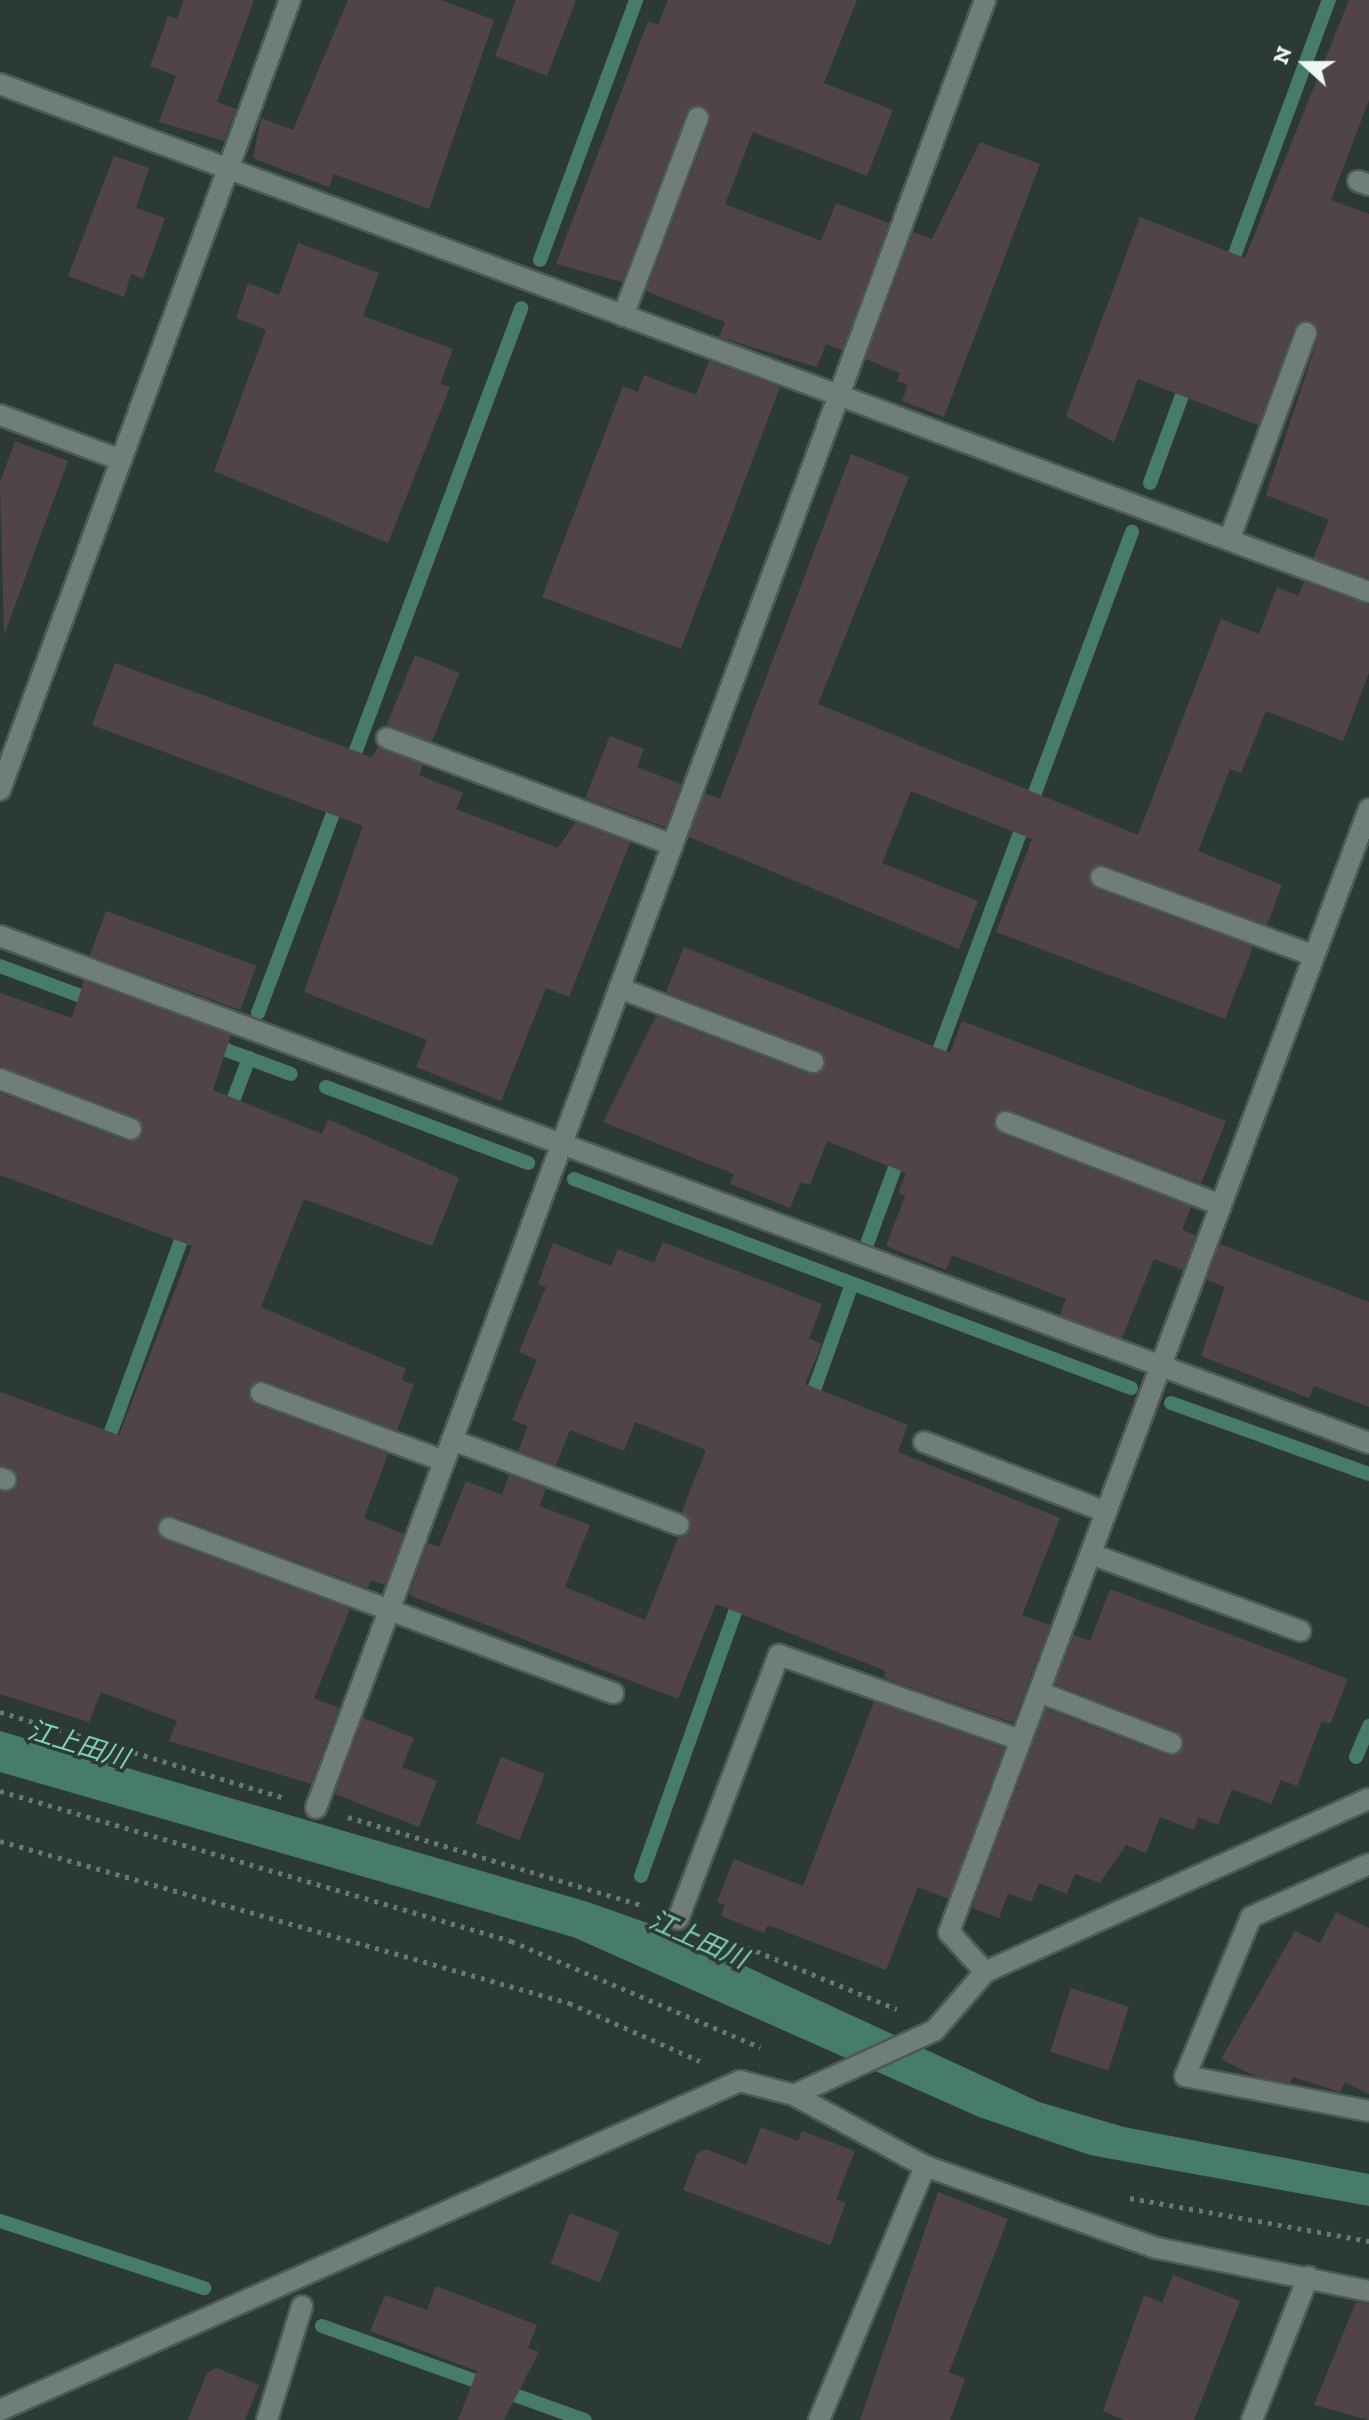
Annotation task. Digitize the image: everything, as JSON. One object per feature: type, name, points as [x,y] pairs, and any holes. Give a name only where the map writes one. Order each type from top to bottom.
[{"type":"street","points":[[2,781],[290,0]]},
{"type":"street","points":[[316,1808],[985,0]]},
{"type":"street","points":[[0,84],[1369,592]]},
{"type":"street","points":[[623,316],[698,118]]},
{"type":"street","points":[[1229,540],[1306,333]]},
{"type":"street","points":[[0,415],[121,460]]},
{"type":"street","points":[[387,738],[673,845]]},
{"type":"street","points":[[985,1972],[949,1932],[1369,809]]},
{"type":"street","points":[[1101,877],[1314,956]]},
{"type":"street","points":[[0,936],[1369,1443]]},
{"type":"street","points":[[619,988],[813,1062]]},
{"type":"street","points":[[0,1079],[131,1129]]},
{"type":"street","points":[[1006,1122],[1221,1205]]},
{"type":"street","points":[[261,1393],[444,1461]]},
{"type":"street","points":[[452,1440],[679,1525]]},
{"type":"street","points":[[924,1442],[1106,1512]]},
{"type":"street","points":[[169,1528],[613,1693]]},
{"type":"street","points":[[1091,1554],[1300,1631]]},
{"type":"street","points":[[678,1919],[779,1655],[1021,1740]]},
{"type":"street","points":[[1039,1692],[1171,1743]]},
{"type":"street","points":[[794,2095],[937,2028],[985,1972],[1369,1799]]},
{"type":"street","points":[[1369,1864],[1251,1917],[1185,2076],[1369,2111]]},
{"type":"street","points":[[0,2410],[740,2081],[794,2095],[925,2166],[1157,2248],[1369,2291]]},
{"type":"street","points":[[819,2420],[925,2166]]},
{"type":"street","points":[[1252,2420],[1308,2277]]},
{"type":"street","points":[[267,2420],[302,2306]]},
{"type":"path","points":[[0,1712],[316,1808],[595,1885],[937,2028]]},
{"type":"path","points":[[0,1791],[511,1941],[773,2053],[825,2083]]},
{"type":"path","points":[[0,1841],[569,2003],[740,2081]]},
{"type":"path","points":[[1121,2196],[1369,2241]]},
{"type":"shaded area","points":[[0,1731],[588,1902],[667,1930],[1039,2102],[1124,2127],[1369,2174],[1369,2206],[1090,2155],[979,2117],[573,1937],[0,1772]]},
{"type":"building","points":[[184,0],[254,0],[217,102],[236,109],[224,141],[159,122],[176,76],[150,66],[168,16],[177,19]]},
{"type":"building","points":[[348,0],[441,0],[494,20],[429,209],[334,174],[329,187],[253,158],[261,118],[293,130]]},
{"type":"building","points":[[516,0],[576,0],[547,76],[495,56]]},
{"type":"building","points":[[668,0],[857,0],[824,83],[893,110],[867,176],[753,132],[725,204],[821,241],[836,203],[889,223],[842,350],[826,344],[817,367],[719,337],[725,322],[646,291],[710,123],[703,106],[686,113],[622,282],[556,264],[648,21],[658,25]]},
{"type":"building","points":[[1349,0],[1369,0],[1369,100],[1331,200],[1369,214],[1369,578],[1313,558],[1329,520],[1266,495],[1318,338],[1311,321],[1294,328],[1258,425],[1138,379],[1114,442],[1066,416],[1140,217],[1245,258]]},
{"type":"building","points":[[980,142],[1040,164],[944,417],[902,401],[908,385],[897,381],[900,373],[866,359],[913,232],[932,239]]},
{"type":"building","points":[[114,156],[149,168],[136,208],[165,218],[143,279],[131,274],[124,297],[68,276]]},
{"type":"building","points":[[298,243],[379,273],[363,316],[453,349],[440,384],[450,387],[388,543],[214,471],[266,330],[236,318],[248,283],[279,295]]},
{"type":"building","points":[[709,361],[780,387],[681,649],[542,597],[623,386],[638,392],[644,375],[696,395]]},
{"type":"building","points":[[15,441],[68,461],[4,635],[0,482]]},
{"type":"building","points":[[851,454],[909,477],[818,704],[1138,835],[1221,619],[1259,634],[1277,587],[1298,596],[1304,582],[1369,605],[1369,673],[1343,741],[1266,711],[1241,773],[1230,769],[1198,851],[1282,885],[1267,925],[1106,865],[1089,873],[1096,889],[1253,947],[1225,1019],[996,932],[1032,839],[911,791],[882,863],[978,901],[959,949],[689,837],[705,793],[720,799]]},
{"type":"building","points":[[415,655],[460,673],[431,743],[387,725]]},
{"type":"building","points":[[115,663],[372,757],[378,747],[423,765],[419,775],[463,793],[456,809],[558,848],[576,822],[630,843],[569,997],[546,988],[501,1101],[416,1067],[427,1040],[304,992],[363,826],[92,725]]},
{"type":"building","points":[[610,736],[644,749],[637,767],[681,784],[665,827],[585,798]]},
{"type":"building","points":[[106,911],[256,966],[240,1010],[90,955]]},
{"type":"building","points":[[684,947],[950,1053],[962,1021],[1226,1121],[1201,1183],[1011,1110],[994,1118],[1001,1134],[1191,1207],[1182,1230],[1196,1235],[1183,1270],[1154,1259],[1122,1338],[1060,1315],[1066,1299],[952,1255],[946,1270],[886,1246],[905,1196],[898,1193],[906,1173],[827,1141],[810,1185],[801,1182],[790,1208],[730,1184],[734,1174],[603,1122],[656,1016],[808,1074],[825,1067],[818,1050],[666,992]]},
{"type":"building","points":[[84,981],[231,1035],[213,1090],[322,1134],[328,1119],[459,1178],[432,1246],[304,1199],[261,1307],[406,1369],[402,1380],[414,1385],[397,1430],[266,1381],[249,1389],[256,1405],[388,1454],[364,1518],[404,1534],[385,1585],[371,1580],[368,1588],[174,1516],[157,1524],[164,1540],[350,1609],[314,1698],[339,1708],[311,1784],[169,1741],[177,1721],[101,1692],[89,1722],[0,1694],[0,1492],[14,1490],[19,1478],[0,1465],[0,1392],[119,1435],[192,1246],[0,1175],[0,1093],[126,1141],[143,1134],[136,1117],[0,1066],[0,993],[72,1018]]},
{"type":"building","points":[[663,1242],[822,1304],[809,1338],[822,1344],[805,1384],[908,1425],[898,1452],[1060,1518],[1022,1615],[1050,1625],[1013,1723],[884,1678],[886,1671],[716,1604],[678,1699],[409,1595],[428,1543],[439,1547],[466,1481],[502,1495],[509,1475],[546,1489],[539,1506],[590,1525],[565,1587],[645,1620],[678,1538],[691,1529],[682,1511],[706,1450],[635,1422],[624,1451],[570,1430],[556,1465],[518,1451],[528,1426],[512,1420],[537,1360],[519,1352],[546,1287],[538,1284],[553,1243],[611,1266],[618,1249],[654,1263]]},
{"type":"building","points":[[1220,1244],[1369,1302],[1369,1407],[1314,1386],[1309,1398],[1201,1356],[1225,1287],[1207,1280]]},
{"type":"building","points":[[1110,1589],[1348,1679],[1330,1724],[1322,1721],[1297,1786],[1281,1780],[1271,1804],[1232,1789],[1218,1825],[1198,1817],[1194,1830],[1160,1817],[1146,1853],[1126,1845],[1100,1883],[1075,1874],[1067,1894],[1039,1883],[1031,1902],[1008,1893],[999,1918],[972,1908],[1046,1709],[1166,1755],[1183,1748],[1176,1731],[1055,1684],[1074,1635],[1090,1641]]},
{"type":"building","points":[[874,1702],[1004,1748],[948,1899],[918,1887],[886,1970],[768,1925],[764,1933],[721,1916],[725,1905],[717,1902],[734,1859],[803,1886]]},
{"type":"building","points":[[363,1718],[414,1738],[402,1767],[437,1781],[419,1827],[335,1794]]},
{"type":"building","points":[[501,1757],[545,1774],[519,1840],[476,1823]]},
{"type":"building","points":[[1336,1912],[1369,1928],[1369,2094],[1345,2082],[1340,2092],[1293,2077],[1290,2083],[1257,2077],[1221,2059],[1295,1931],[1320,1943]]},
{"type":"building","points":[[1071,1988],[1129,2007],[1108,2071],[1050,2052]]},
{"type":"building","points":[[761,2127],[798,2141],[802,2131],[855,2151],[836,2199],[846,2203],[830,2245],[683,2190],[697,2154],[706,2149],[746,2165]]},
{"type":"building","points":[[938,2192],[1008,2219],[949,2372],[965,2379],[950,2420],[860,2420]]},
{"type":"building","points":[[570,2213],[619,2232],[600,2282],[551,2263]]},
{"type":"building","points":[[1173,2275],[1240,2301],[1194,2420],[1124,2420],[1103,2411],[1144,2295],[1162,2303]]},
{"type":"building","points":[[436,2286],[537,2325],[528,2348],[539,2352],[504,2420],[458,2420],[477,2371],[370,2331],[385,2295],[427,2310]]},
{"type":"building","points":[[1356,2302],[1369,2304],[1369,2420],[1314,2405]]},
{"type":"building","points":[[216,2368],[259,2385],[245,2420],[188,2420],[207,2373]]},
{"type":"waterway","points":[[540,260],[636,0]]},
{"type":"waterway","points":[[1229,270],[1329,0]]},
{"type":"waterway","points":[[349,769],[521,308]]},
{"type":"waterway","points":[[1150,483],[1188,379]]},
{"type":"waterway","points":[[934,1064],[1132,532]]},
{"type":"waterway","points":[[258,1013],[338,800]]},
{"type":"waterway","points":[[0,966],[97,1002]]},
{"type":"waterway","points":[[210,1044],[291,1074]]},
{"type":"waterway","points":[[228,1114],[249,1058]]},
{"type":"waterway","points":[[326,1087],[528,1163]]},
{"type":"waterway","points":[[867,1244],[901,1151]]},
{"type":"waterway","points":[[574,1179],[1131,1388]]},
{"type":"waterway","points":[[105,1448],[186,1227]]},
{"type":"waterway","points":[[809,1404],[852,1284]]},
{"type":"waterway","points":[[1171,1403],[1369,1474]]},
{"type":"waterway","points":[[641,1876],[742,1593]]},
{"type":"waterway","points":[[1356,1757],[1369,1726]]},
{"type":"waterway","points":[[0,2221],[204,2288]]},
{"type":"waterway","points":[[322,2326],[585,2420]]},
{"type":"water label","name":"江上田川","points":[[78,1745]]},
{"type":"water label","name":"江上田川","points":[[698,1940]]}]
